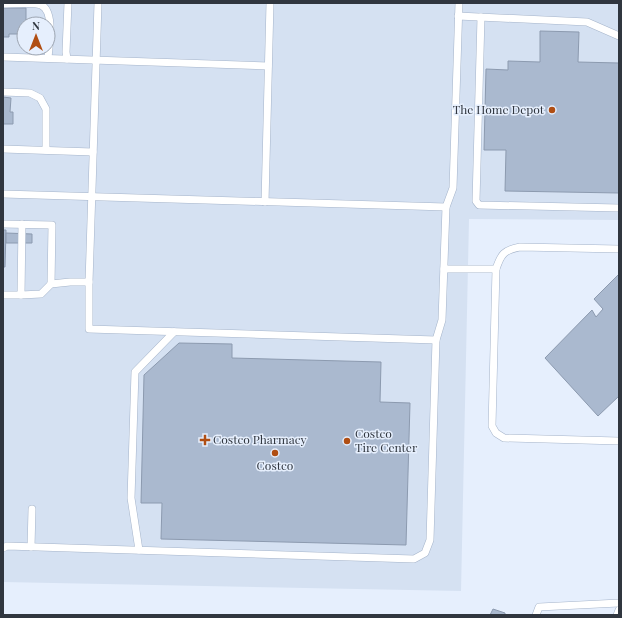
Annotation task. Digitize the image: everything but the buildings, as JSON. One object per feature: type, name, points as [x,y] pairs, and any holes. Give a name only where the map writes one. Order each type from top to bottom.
[{"type":"lane","points":[[67,59],[68,3]]},
{"type":"lane","points":[[98,3],[89,282],[89,329],[436,340]]},
{"type":"lane","points":[[265,202],[270,3]]},
{"type":"lane","points":[[3,548],[8,546],[414,559],[425,552],[430,540],[436,340],[442,320],[446,207],[453,188],[458,3]]},
{"type":"lane","points":[[3,4],[40,4],[46,9],[50,16],[48,58]]},
{"type":"lane","points":[[458,16],[587,22],[619,36]]},
{"type":"lane","points":[[481,17],[476,201],[479,205],[619,208]]},
{"type":"lane","points":[[3,57],[268,66]]},
{"type":"lane","points":[[3,92],[30,93],[40,98],[46,109],[46,150]]},
{"type":"lane","points":[[3,149],[93,152]]},
{"type":"lane","points":[[3,194],[446,207]]},
{"type":"lane","points":[[3,224],[52,225],[51,284]]},
{"type":"lane","points":[[21,295],[22,224]]},
{"type":"lane","points":[[619,249],[520,247],[510,249],[500,258],[496,269],[492,426],[496,434],[504,438],[619,441]]},
{"type":"lane","points":[[444,269],[496,269]]},
{"type":"lane","points":[[3,295],[41,294],[51,284],[89,282]]},
{"type":"lane","points":[[139,550],[130,498],[135,372],[174,332]]},
{"type":"lane","points":[[31,547],[32,509]]},
{"type":"lane","points":[[536,615],[539,607],[619,603]]},
{"type":"lane","points":[[617,615],[619,610]]},
{"type":"shaded area","points":[[3,3],[619,3],[619,220],[469,219],[461,591],[3,582]]},
{"type":"place","name":"The Home Depot","points":[[552,110]]},
{"type":"place","name":"Costco Pharmacy","points":[[205,440]]},
{"type":"place","name":"Costco Tire Center","points":[[347,441]]},
{"type":"place","name":"Costco","points":[[275,453]]}]
